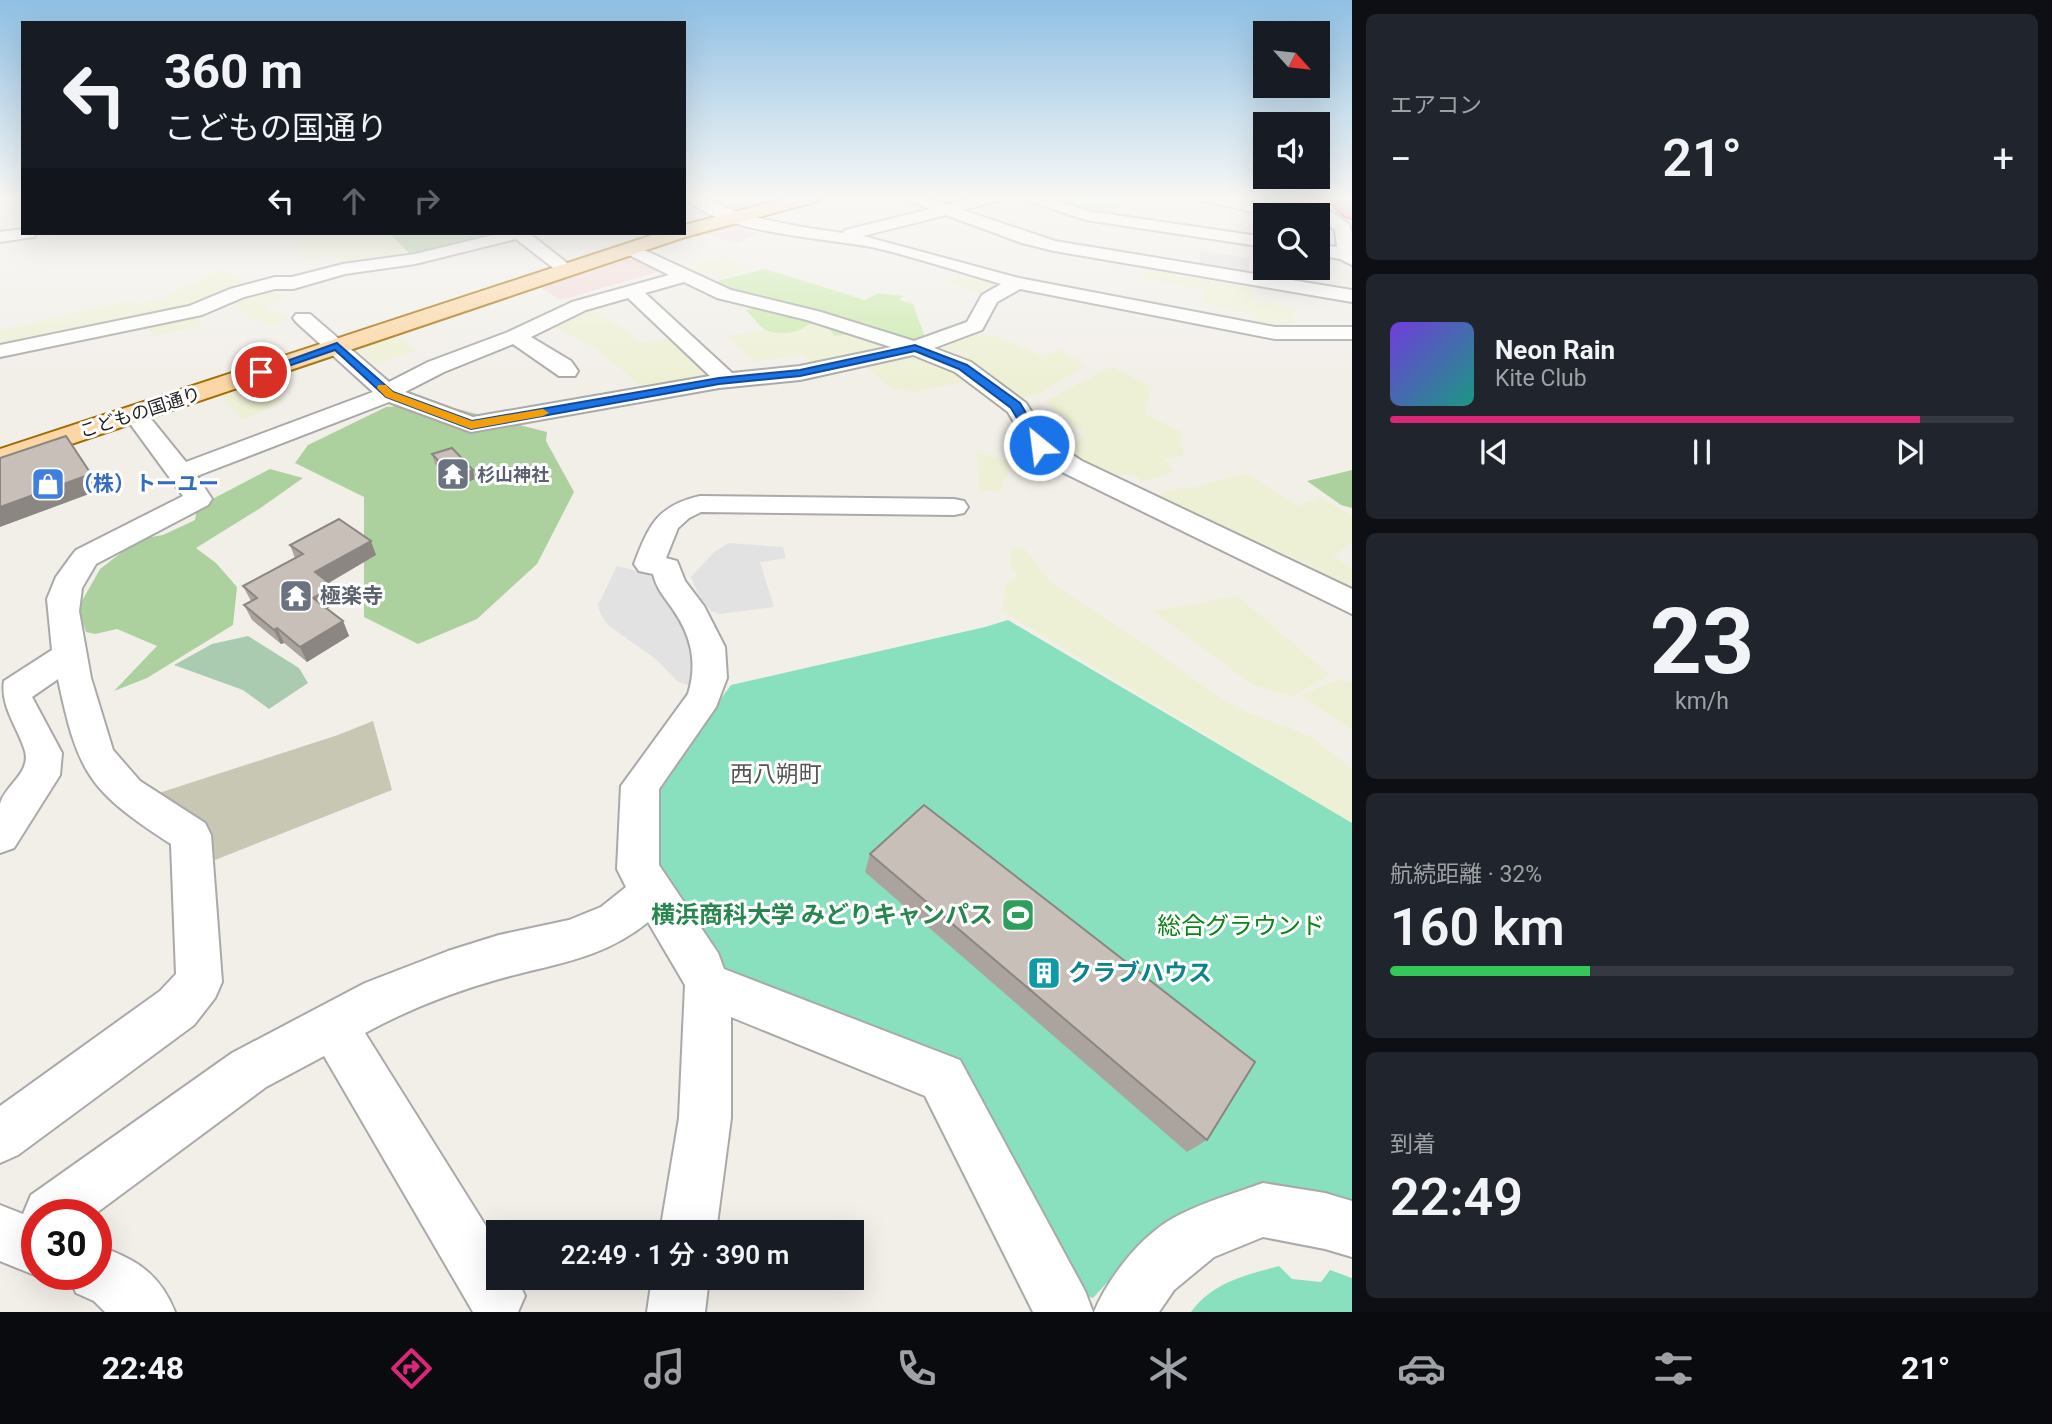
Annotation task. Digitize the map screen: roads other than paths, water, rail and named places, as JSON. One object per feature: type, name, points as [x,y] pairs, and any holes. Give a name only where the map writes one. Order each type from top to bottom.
[{"type":"main road","name":"こどもの国通り","points":[[0,459],[600,258]]},
{"type":"street","points":[[0,351],[195,311],[237,293],[275,283],[293,283],[343,269],[418,258]]},
{"type":"street","points":[[552,258],[567,270]]},
{"type":"street","points":[[649,258],[724,294],[814,316],[915,348],[963,367],[1018,408],[1039,445],[1073,467],[1327,587],[1352,603]]},
{"type":"street","points":[[928,258],[1017,283],[1275,333],[1352,333]]},
{"type":"street","points":[[1087,295],[1101,258]]},
{"type":"street","points":[[1122,258],[1352,296]]},
{"type":"street","points":[[179,474],[390,394],[397,387],[436,367],[515,336],[579,306],[685,276]]},
{"type":"street","points":[[303,318],[390,394],[471,425],[727,380],[800,373],[915,348],[975,326],[989,299],[1017,283]]},
{"type":"street","points":[[632,292],[727,380]]},
{"type":"street","points":[[515,336],[567,371]]},
{"type":"street","points":[[0,1137],[177,1008],[199,982],[191,835],[126,793],[97,757],[69,655],[62,601],[77,567],[86,557],[198,499],[135,414]]},
{"type":"street","points":[[690,1220],[705,1118],[708,985],[702,969],[638,869],[640,786],[704,698],[710,678],[709,647],[693,614],[670,583],[666,568],[649,564],[660,532],[685,507],[700,504],[954,507]]},
{"type":"street","points":[[0,836],[41,775],[44,753],[14,696],[16,690],[69,655]]},
{"type":"street","points":[[73,1199],[249,1070],[381,999],[499,957],[572,941],[616,921],[652,893]]},
{"type":"street","points":[[708,985],[943,1078],[1064,1312]]},
{"type":"street","points":[[333,1025],[496,1296]]},
{"type":"street","points":[[1124,1312],[1154,1270],[1195,1236],[1263,1210],[1352,1228]]},
{"type":"street","points":[[112,1279],[146,1312]]},
{"type":"street","points":[[676,1312],[679,1290]]},
{"type":"place","name":"杉山神社","points":[[453,474]]},
{"type":"place","name":"（株）トーユー","points":[[48,484]]},
{"type":"place","name":"極楽寺","points":[[296,596]]},
{"type":"place","name":"横浜商科大学 みどりキャンパス","points":[[1018,915]]},
{"type":"place","name":"クラブハウス","points":[[1044,973]]},
{"type":"district","name":"西八朔町","points":[[776,774]]},
{"type":"park label","name":"総合グラウンド","points":[[1241,926]]}]
